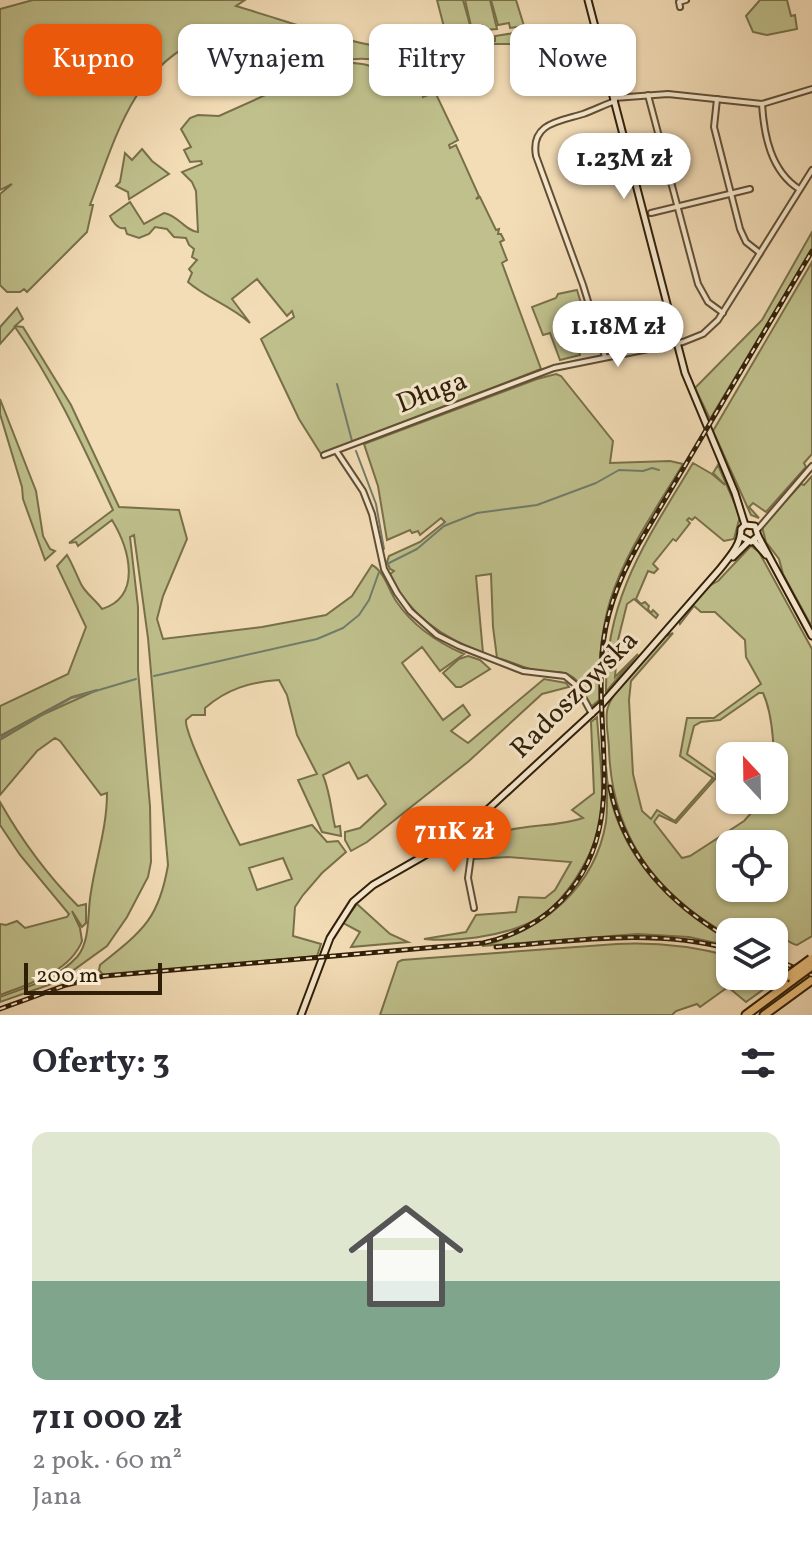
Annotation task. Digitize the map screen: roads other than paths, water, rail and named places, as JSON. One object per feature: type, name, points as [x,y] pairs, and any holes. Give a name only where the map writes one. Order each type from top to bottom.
[{"type":"highway","points":[[746,1015],[812,958]]},
{"type":"highway","points":[[789,979],[812,966]]},
{"type":"highway","points":[[764,1015],[809,982]]},
{"type":"street","points":[[588,0],[690,389],[753,532],[812,636]]},
{"type":"street","points":[[680,7],[679,2],[686,0]]},
{"type":"street","points":[[605,357],[583,285],[536,156],[538,135],[546,125],[614,100],[672,94],[762,104],[812,89]]},
{"type":"street","points":[[648,95],[699,287],[708,302],[723,313]]},
{"type":"street","points":[[717,99],[714,127],[743,236],[760,253]]},
{"type":"street","points":[[762,104],[764,127],[777,168],[799,189]]},
{"type":"street","name":"Długa","points":[[324,455],[554,368],[677,344],[703,334],[723,313],[812,170]]},
{"type":"street","points":[[651,213],[750,189]]},
{"type":"street","points":[[337,451],[363,491],[372,514],[384,569],[410,611],[437,635],[459,646],[523,671],[565,676],[577,686],[592,714]]},
{"type":"street","points":[[753,532],[741,529],[742,537],[753,532],[812,466]]},
{"type":"street","name":"Radoszowska","points":[[301,1015],[330,938],[353,902],[373,885],[465,830],[592,714],[753,532]]},
{"type":"street","name":"Radoszowska","points":[[720,569],[742,537]]},
{"type":"street","points":[[465,830],[472,849],[468,878],[474,908]]},
{"type":"waterway","points":[[337,384],[352,441]]},
{"type":"waterway","points":[[356,451],[376,504],[384,549]]},
{"type":"waterway","points":[[387,564],[417,549],[444,526],[477,513],[537,505],[596,483],[619,470],[659,470]]},
{"type":"waterway","points":[[154,676],[317,639],[343,628],[359,615],[369,600],[379,572]]},
{"type":"waterway","points":[[0,738],[72,698],[136,679]]},
{"type":"railway","points":[[0,1009],[66,985],[104,976],[483,943],[526,928],[554,908],[582,873],[595,844],[602,814],[602,654],[606,625],[619,584],[638,545],[812,251]]},
{"type":"railway","points":[[610,787],[626,835],[638,857],[669,894],[716,930]]},
{"type":"railway","points":[[496,947],[613,938],[672,939],[716,946]]},
{"type":"railway","points":[[788,965],[812,975]]}]
